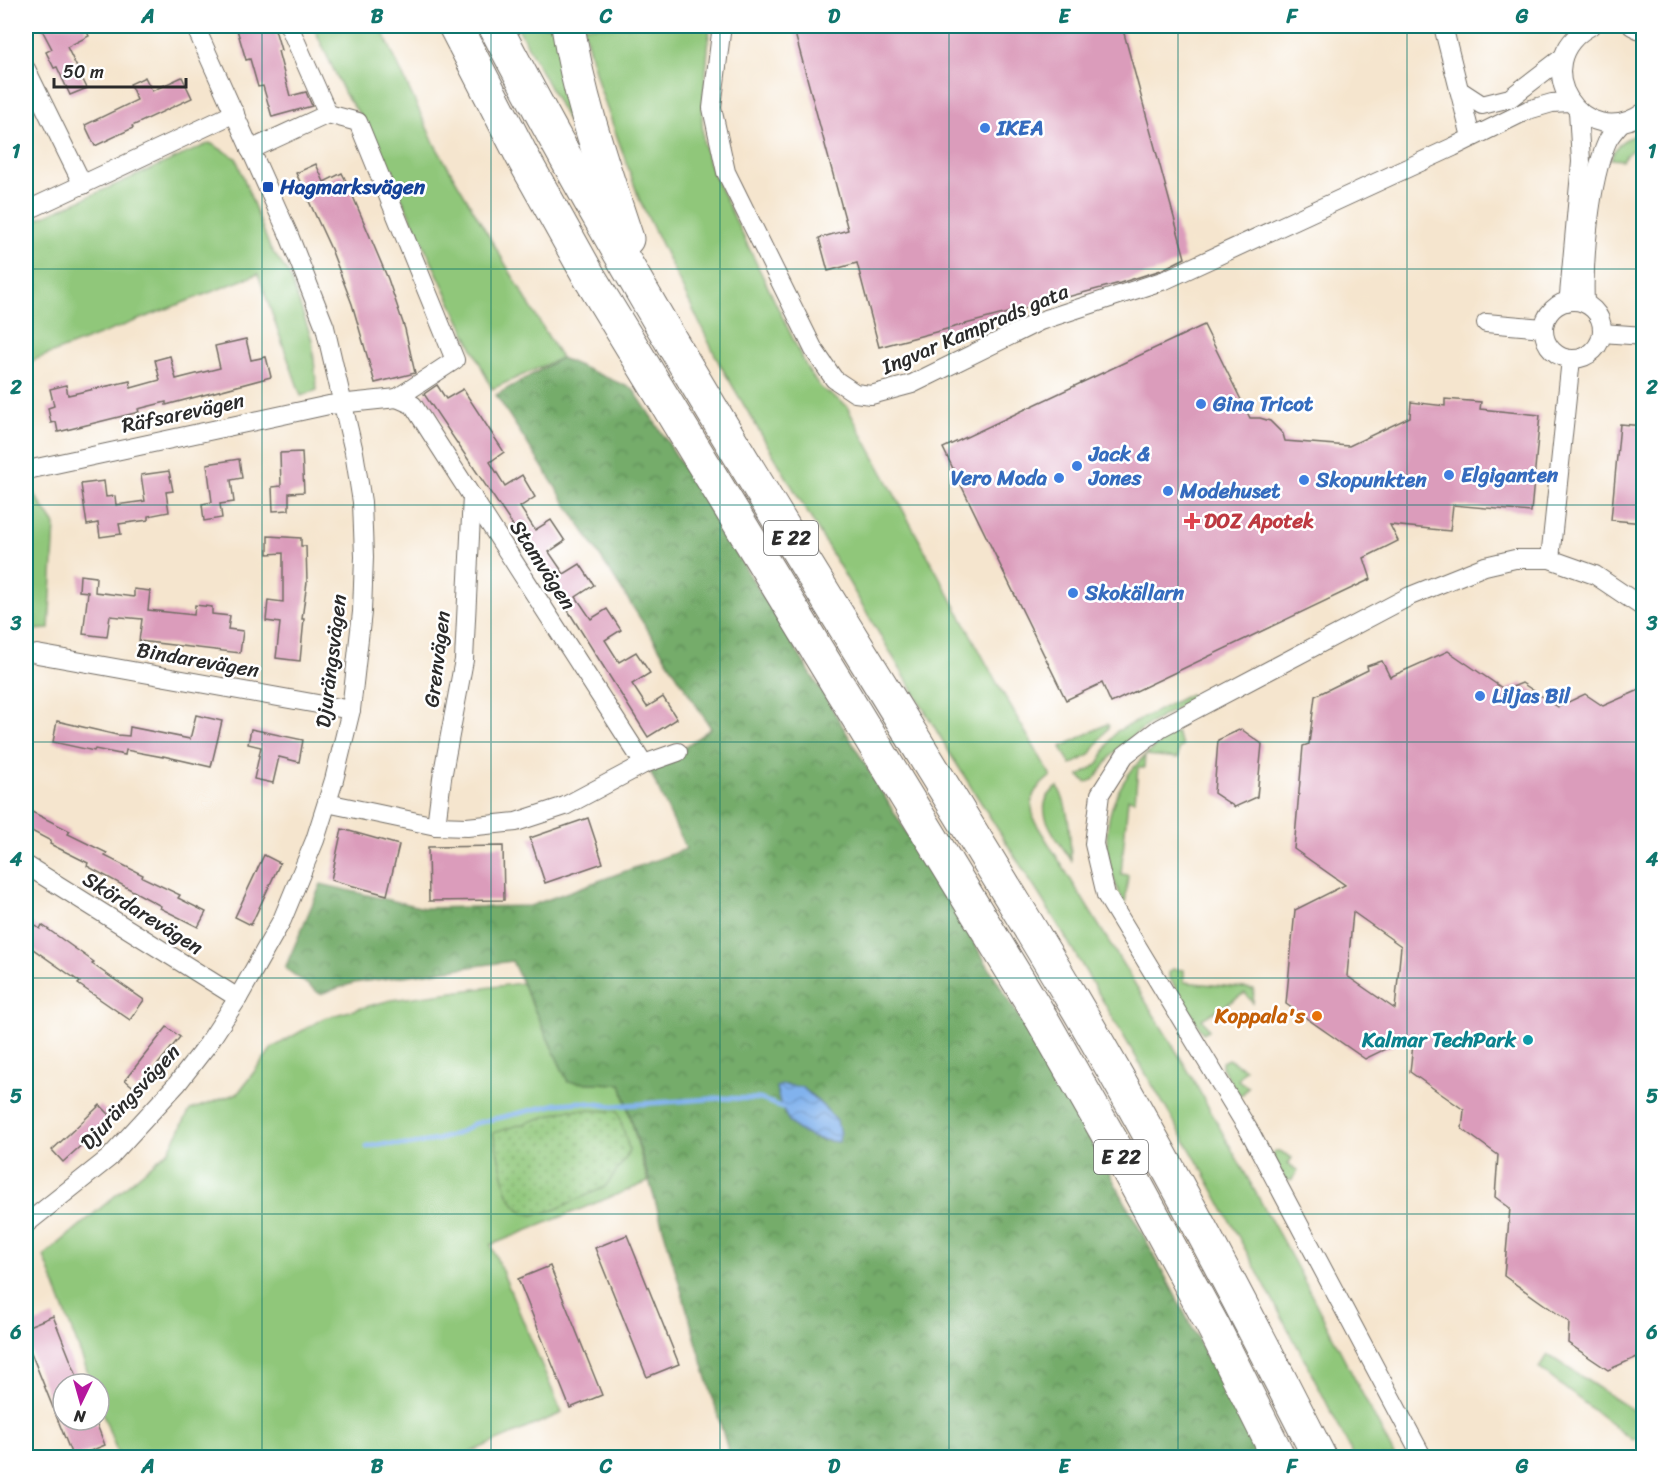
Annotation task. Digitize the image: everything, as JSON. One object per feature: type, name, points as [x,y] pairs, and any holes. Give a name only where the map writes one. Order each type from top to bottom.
[{"type":"highway","name":"E 22","points":[[455,26],[522,156],[590,278],[1060,1050],[1210,1320],[1279,1458]]},
{"type":"highway","name":"E 22","points":[[495,26],[553,137],[648,304],[1072,1000],[1245,1310],[1320,1458]]},
{"type":"highway","points":[[568,26],[573,58],[588,117],[648,304]]},
{"type":"street","name":"Djurängsvägen","points":[[26,1222],[109,1158],[177,1084],[208,1044],[238,998],[282,920],[315,840],[334,780],[351,710],[362,612],[364,557],[362,502],[354,452],[324,327],[288,233],[195,26]]},
{"type":"street","points":[[289,26],[328,114]]},
{"type":"street","name":"Ingvar Kamprads gata","points":[[719,26],[721,33],[712,108],[726,172],[814,350],[834,379],[855,393],[871,395],[912,384],[1040,321],[1165,280],[1528,110],[1552,103],[1574,106]]},
{"type":"street","points":[[1443,26],[1471,137]]},
{"type":"street","points":[[1592,26],[1574,32],[1562,58],[1561,81],[1574,106],[1581,162],[1569,295],[1576,303],[1598,315],[1602,333],[1600,341],[1588,355],[1571,359],[1562,357],[1548,345],[1544,328],[1551,311],[1576,303],[1584,287],[1589,229],[1599,164],[1608,139],[1635,120]]},
{"type":"street","points":[[1632,26],[1644,32]]},
{"type":"street","points":[[1459,90],[1482,105],[1510,98],[1562,58]]},
{"type":"street","points":[[26,69],[83,185]]},
{"type":"street","points":[[1574,106],[1598,122],[1635,120]]},
{"type":"street","points":[[26,210],[235,113]]},
{"type":"street","points":[[250,150],[328,114],[358,122],[455,360],[397,399],[343,404]]},
{"type":"street","points":[[1486,323],[1544,328]]},
{"type":"street","points":[[1602,333],[1644,336]]},
{"type":"street","points":[[1550,559],[1571,359]]},
{"type":"street","name":"Stamvägen","points":[[397,399],[413,405],[644,764]]},
{"type":"street","name":"Räfsarevägen","points":[[32,469],[328,405],[343,404]]},
{"type":"street","name":"Grenvägen","points":[[436,826],[442,778],[464,660],[472,496]]},
{"type":"street","points":[[1424,1458],[1251,1134],[1106,895],[1094,844],[1100,794],[1125,755],[1160,728],[1410,596],[1485,566],[1515,559],[1550,559],[1595,575],[1644,608]]},
{"type":"street","name":"Bindarevägen","points":[[37,654],[351,710]]},
{"type":"street","points":[[327,803],[436,826],[467,827],[516,822],[565,806],[644,764],[678,752]]},
{"type":"street","name":"Skördarevägen","points":[[26,866],[238,998]]},
{"type":"green space","points":[[313,26],[380,26],[435,145],[561,358],[492,389],[367,125],[345,94]]},
{"type":"green space","points":[[517,26],[556,26],[588,159]]},
{"type":"green space","points":[[583,26],[710,26],[702,118],[703,141],[719,186],[809,372],[821,388],[846,405],[997,683],[1051,776],[1033,795],[1034,820],[1186,1067],[1297,1267],[1395,1457],[1354,1457],[1307,1364],[1203,1171],[1060,928],[951,755],[719,363],[640,201],[599,86]]},
{"type":"green space","points":[[1634,136],[1643,136],[1643,147],[1631,151],[1622,160],[1611,159],[1619,144]]},
{"type":"green space","points":[[210,143],[236,158],[270,248],[289,274],[312,340],[317,390],[301,396],[258,274],[31,361],[26,376],[26,224]]},
{"type":"green space","points":[[561,358],[633,389],[830,705],[1032,1038],[1152,1251],[1258,1457],[730,1457],[621,1084],[568,1082],[512,961],[354,983],[320,994],[285,968],[321,884],[424,908],[530,906],[686,849],[649,769],[678,752],[711,728],[496,395]],"holes":[[[777,1087],[801,1087],[814,1097],[836,1121],[839,1141],[819,1140],[788,1118],[779,1099]]]},
{"type":"green space","points":[[26,482],[55,525],[49,629],[32,630],[26,643]]},
{"type":"green space","points":[[1190,694],[1193,699],[1132,737],[1091,781],[1086,782],[1079,776],[1099,762],[1117,731]]},
{"type":"green space","points":[[1107,724],[1109,726],[1090,755],[1071,765],[1061,747]]},
{"type":"green space","points":[[1176,732],[1183,746],[1179,749],[1178,758],[1146,755]]},
{"type":"green space","points":[[1145,757],[1144,768],[1138,768],[1135,800],[1128,799],[1121,874],[1128,875],[1125,905],[1114,879],[1108,854],[1107,830],[1112,808],[1121,786],[1135,766]]},
{"type":"green space","points":[[1058,787],[1067,813],[1071,860],[1053,832],[1045,813],[1045,803],[1049,795]]},
{"type":"green space","points":[[1173,969],[1184,970],[1184,982],[1254,989],[1253,1003],[1245,993],[1202,1019],[1209,1030],[1203,1033],[1169,977],[1169,972]]},
{"type":"green space","points":[[522,983],[568,1082],[621,1084],[648,1182],[491,1245],[562,1413],[459,1457],[119,1457],[110,1432],[111,1372],[88,1372],[44,1256],[169,1150],[190,1110],[238,1093],[272,1048],[324,1018],[391,1000]]},
{"type":"green space","points":[[1228,1059],[1245,1069],[1238,1080],[1248,1087],[1242,1095],[1237,1093],[1222,1067],[1222,1062]]},
{"type":"green space","points":[[567,1110],[618,1111],[629,1149],[626,1158],[605,1187],[552,1211],[533,1215],[524,1213],[515,1205],[507,1192],[493,1133]]},
{"type":"green space","points":[[1275,1151],[1280,1151],[1292,1158],[1288,1164],[1298,1171],[1292,1180],[1285,1180],[1272,1155]]},
{"type":"green space","points":[[1548,1355],[1640,1415],[1643,1414],[1643,1436],[1632,1440],[1539,1368]]},
{"type":"water","points":[[783,1085],[802,1087],[826,1109],[837,1121],[839,1142],[804,1134],[789,1121],[779,1101],[776,1087]]},
{"type":"building","points":[[40,26],[84,26],[89,36],[67,47],[87,88],[70,95],[57,67],[54,68],[46,52],[52,49]]},
{"type":"building","points":[[236,26],[274,26],[290,96],[306,92],[312,106],[272,117],[263,86],[258,87],[250,59],[246,60]]},
{"type":"building","name":"IKEA","points":[[793,26],[1122,26],[1185,258],[1161,270],[1120,283],[879,347],[857,263],[828,271],[819,238],[848,230]]},
{"type":"building","points":[[145,77],[152,91],[182,77],[192,98],[95,146],[85,125],[137,100],[130,84]]},
{"type":"building","points":[[316,164],[324,182],[342,173],[349,187],[388,279],[405,329],[415,373],[375,383],[352,304],[331,249],[296,173]]},
{"type":"building","name":"Modehuset","points":[[1204,325],[1250,418],[1270,421],[1283,434],[1285,441],[1349,446],[1410,417],[1411,402],[1445,406],[1445,399],[1481,402],[1480,409],[1540,415],[1531,512],[1453,505],[1450,531],[1390,525],[1398,541],[1364,558],[1371,579],[1111,703],[1102,683],[1066,700],[943,448]]},
{"type":"building","points":[[246,339],[251,360],[266,357],[271,377],[166,405],[166,402],[138,409],[139,412],[58,432],[56,422],[51,423],[48,408],[54,406],[50,389],[66,385],[68,395],[130,381],[131,388],[160,380],[155,360],[170,356],[176,379],[220,368],[215,346]]},
{"type":"building","points":[[437,385],[446,399],[463,389],[504,452],[490,462],[505,486],[522,475],[535,497],[520,507],[535,530],[551,520],[565,541],[549,552],[564,574],[580,564],[594,585],[576,597],[591,619],[607,609],[621,630],[605,640],[619,662],[636,652],[650,673],[632,684],[647,707],[663,697],[677,719],[648,737],[536,560],[424,394]]},
{"type":"building","points":[[1620,424],[1644,426],[1644,523],[1611,520]]},
{"type":"building","points":[[302,452],[304,492],[289,493],[289,510],[273,511],[272,487],[281,486],[280,453]]},
{"type":"building","points":[[239,459],[242,478],[231,480],[234,502],[220,504],[222,518],[204,521],[202,504],[212,502],[207,464]]},
{"type":"building","points":[[169,471],[173,491],[166,492],[169,512],[148,516],[148,520],[119,524],[121,534],[100,537],[98,523],[87,525],[81,484],[104,481],[106,497],[115,496],[116,505],[145,501],[141,475]]},
{"type":"building","points":[[268,536],[301,538],[301,546],[306,546],[307,582],[300,661],[276,658],[280,623],[266,621],[268,600],[283,602],[283,553],[268,554]]},
{"type":"building","points":[[80,575],[96,577],[95,592],[134,597],[134,589],[150,591],[148,610],[194,615],[195,605],[212,607],[212,614],[230,616],[228,629],[243,631],[240,653],[139,641],[142,619],[110,616],[107,637],[83,634],[88,592],[79,591]]},
{"type":"building","name":"Kalmar TechPark","points":[[1448,651],[1505,690],[1522,683],[1558,707],[1585,694],[1603,706],[1644,688],[1644,1354],[1608,1370],[1568,1343],[1569,1322],[1504,1276],[1510,1208],[1495,1197],[1498,1155],[1462,1129],[1464,1110],[1410,1072],[1414,1035],[1365,1059],[1286,1004],[1295,910],[1345,885],[1294,849],[1303,746],[1309,744],[1315,696],[1368,670],[1367,666],[1382,661],[1390,677]],"holes":[[[1353,912],[1401,946],[1395,1009],[1347,976]]]},
{"type":"building","points":[[196,715],[222,721],[211,767],[126,750],[125,755],[53,742],[57,721],[117,735],[129,736],[130,727],[190,739]]},
{"type":"building","points":[[251,729],[303,740],[299,762],[279,757],[273,783],[254,779],[261,747],[248,744]]},
{"type":"building","points":[[1241,729],[1262,744],[1257,797],[1235,807],[1214,793],[1218,740]]},
{"type":"building","points":[[26,809],[70,831],[68,834],[107,853],[105,856],[180,895],[178,898],[206,912],[198,927],[87,866],[88,863],[50,844],[51,841],[26,828]]},
{"type":"building","points":[[588,818],[603,863],[545,883],[530,838]]},
{"type":"building","points":[[342,829],[399,845],[387,895],[331,880]]},
{"type":"building","points":[[503,846],[504,900],[429,901],[428,847]]},
{"type":"building","points":[[264,855],[280,863],[251,925],[235,917]]},
{"type":"building","points":[[26,919],[40,929],[42,925],[94,962],[92,964],[144,1000],[130,1020],[26,944]]},
{"type":"building","points":[[167,1027],[180,1037],[137,1090],[125,1080]]},
{"type":"building","points":[[100,1105],[112,1117],[63,1162],[52,1150]]},
{"type":"building","points":[[627,1235],[679,1364],[647,1377],[595,1248]]},
{"type":"building","points":[[550,1266],[602,1395],[570,1408],[518,1279]]},
{"type":"building","points":[[53,1316],[75,1372],[51,1372],[51,1403],[26,1340],[26,1327]]},
{"type":"building","points":[[63,1432],[100,1432],[105,1445],[73,1458]]},
{"type":"waterway","points":[[367,1147],[381,1144],[408,1145],[437,1140],[459,1133],[473,1124],[557,1104],[581,1102],[613,1106],[722,1098],[760,1099],[782,1107]]},
{"type":"place","name":"IKEA","points":[[985,128]]},
{"type":"place","name":"Hagmarksvägen","points":[[268,187]]},
{"type":"place","name":"Gina Tricot","points":[[1201,404]]},
{"type":"place","name":"Jack & Jones","points":[[1077,466]]},
{"type":"place","name":"Elgiganten","points":[[1449,475]]},
{"type":"place","name":"Vero Moda","points":[[1059,478]]},
{"type":"place","name":"Skopunkten","points":[[1304,480]]},
{"type":"place","name":"Modehuset","points":[[1168,491]]},
{"type":"place","name":"DOZ Apotek","points":[[1192,521]]},
{"type":"place","name":"Skokällarn","points":[[1073,593]]},
{"type":"place","name":"Liljas Bil","points":[[1480,696]]},
{"type":"place","name":"Koppala's","points":[[1317,1016]]},
{"type":"place","name":"Kalmar TechPark","points":[[1528,1040]]}]
